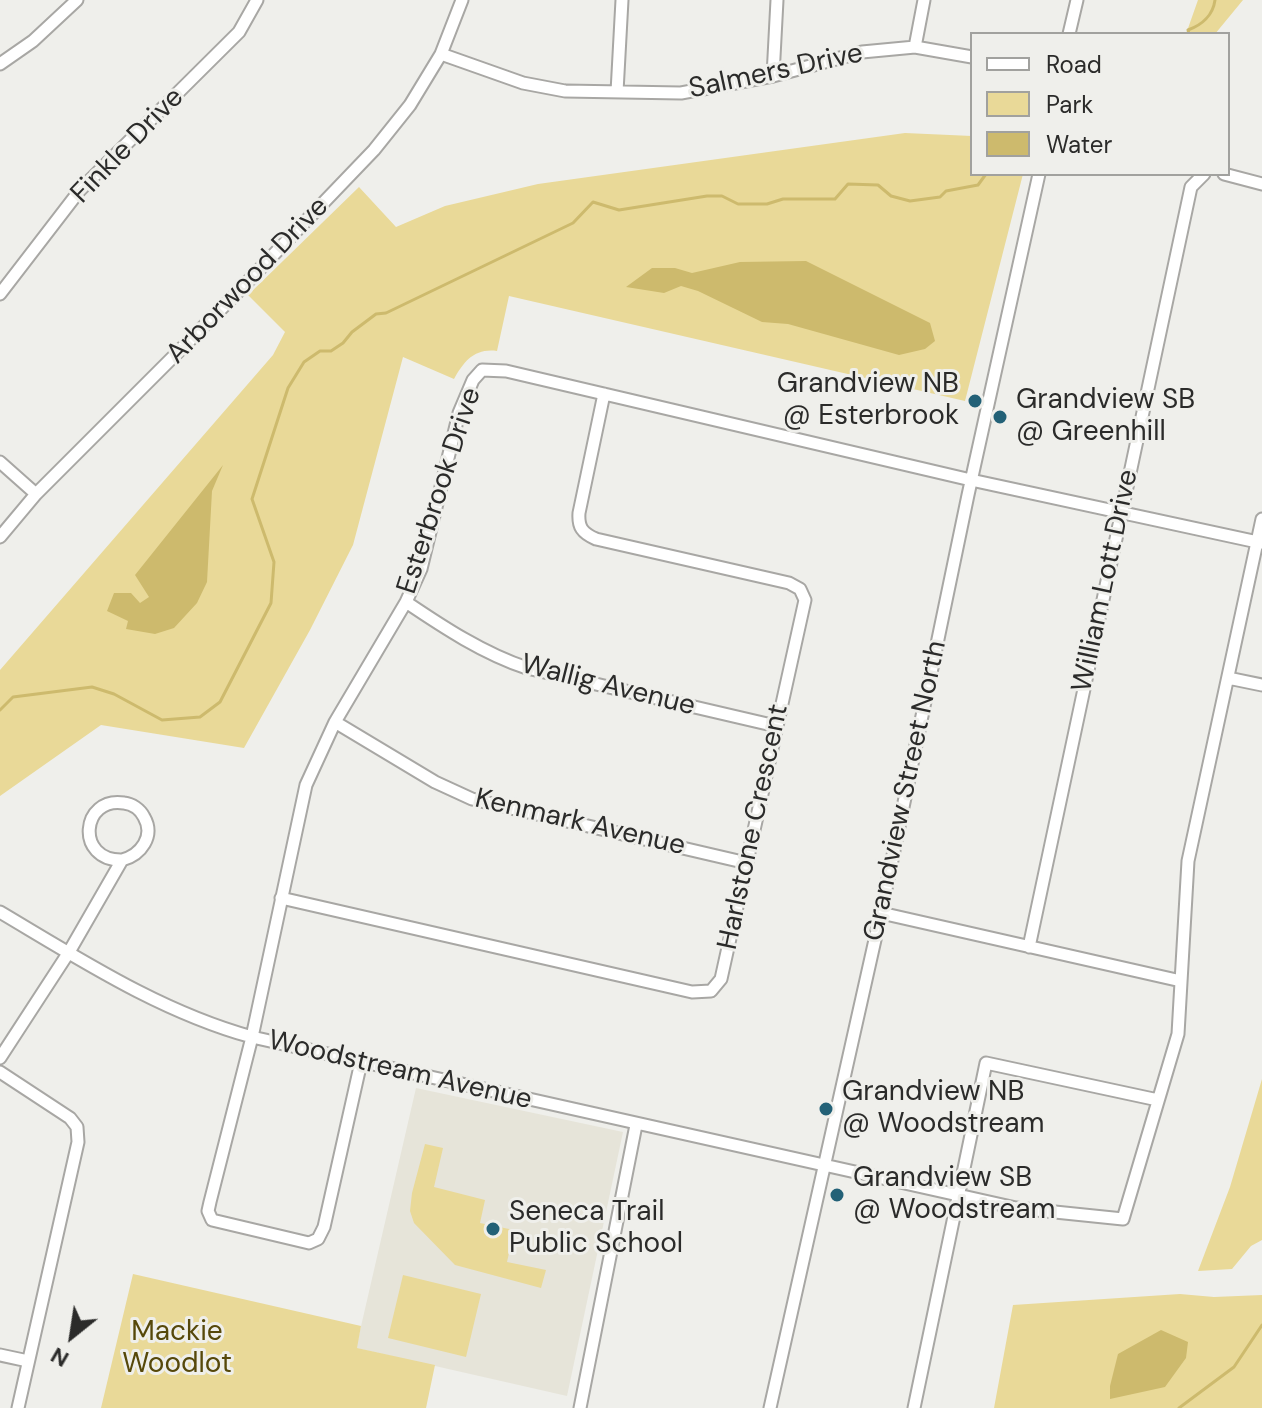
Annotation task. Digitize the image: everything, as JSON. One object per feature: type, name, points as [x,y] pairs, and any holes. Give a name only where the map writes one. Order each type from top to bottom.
[{"type":"street","points":[[0,64],[33,41],[77,0]]},
{"type":"street","name":"Finkle Drive","points":[[0,294],[80,190],[239,32],[257,0]]},
{"type":"street","name":"Arborwood Drive","points":[[0,537],[36,494],[232,298],[374,150],[410,105],[441,54],[462,0]]},
{"type":"street","points":[[617,92],[622,0]]},
{"type":"street","points":[[773,76],[777,0]]},
{"type":"street","points":[[915,47],[924,0]]},
{"type":"street","points":[[1069,32],[1077,0]]},
{"type":"street","name":"Salmers Drive","points":[[441,54],[523,83],[565,91],[681,93],[773,76],[862,52],[915,47],[970,57]]},
{"type":"street","name":"Grandview Street North","points":[[770,1408],[881,913],[971,480],[1039,176]]},
{"type":"street","name":"William Lott Drive","points":[[1029,947],[1191,187],[1202,176]]},
{"type":"street","points":[[1230,176],[1262,184]]},
{"type":"street","name":"Esterbrook Drive","points":[[361,1062],[324,1227],[318,1239],[309,1243],[212,1220],[208,1211],[252,1037],[306,785],[335,722],[406,602],[421,569],[459,413],[473,380],[482,370],[506,371],[971,480],[1260,542]]},
{"type":"street","name":"Harlstone Crescent","points":[[281,898],[702,993],[711,991],[721,979],[802,616],[804,594],[789,583],[596,539],[582,531],[578,524],[579,513],[604,394]]},
{"type":"street","points":[[0,462],[36,494]]},
{"type":"street","points":[[914,1408],[986,1063],[1158,1100],[1178,1034],[1188,861],[1260,542],[1262,519]]},
{"type":"street","name":"Wallig Avenue","points":[[406,602],[512,664],[776,726]]},
{"type":"street","points":[[1228,678],[1262,685]]},
{"type":"street","name":"Kenmark Avenue","points":[[335,722],[435,782],[472,799],[747,863]]},
{"type":"street","points":[[0,1058],[69,952],[122,860],[131,858],[145,844],[147,825],[144,816],[129,804],[111,803],[94,813],[90,842],[106,857],[122,860]]},
{"type":"street","name":"Woodstream Avenue","points":[[0,912],[155,1001],[210,1025],[636,1125],[1016,1208],[1123,1219],[1158,1100]]},
{"type":"street","points":[[881,913],[1181,981]]},
{"type":"street","points":[[0,1072],[70,1118],[77,1127],[78,1142],[18,1408]]},
{"type":"street","points":[[580,1408],[636,1125]]},
{"type":"street","points":[[0,1355],[28,1361]]},
{"type":"shaded area","name":"Seneca Trail Public School","points":[[416,1088],[623,1132],[567,1396],[356,1348]]},
{"type":"green space","points":[[1198,0],[1243,0],[1217,32],[1187,32]]},
{"type":"green space","points":[[905,133],[970,136],[970,176],[1022,176],[965,401],[509,296],[497,351],[471,357],[454,379],[403,357],[353,545],[244,748],[101,725],[0,796],[0,670],[273,355],[285,332],[248,295],[359,187],[396,227],[445,206],[538,184]]},
{"type":"green space","points":[[1262,1079],[1262,1240],[1251,1246],[1232,1269],[1198,1271],[1230,1187]]},
{"type":"green space","points":[[425,1144],[443,1148],[434,1187],[485,1200],[480,1223],[514,1230],[507,1262],[546,1270],[541,1288],[455,1265],[414,1223],[410,1211],[412,1193]]},
{"type":"green space","name":"Mackie Woodlot","points":[[133,1274],[361,1326],[357,1348],[435,1365],[426,1408],[101,1408]]},
{"type":"green space","points":[[403,1275],[481,1294],[466,1357],[388,1338]]},
{"type":"green space","points":[[1180,1294],[1214,1297],[1262,1295],[1262,1408],[994,1408],[1013,1305]]},
{"type":"water","points":[[806,261],[930,323],[935,341],[925,349],[899,355],[788,324],[762,322],[681,286],[664,293],[626,287],[652,268],[675,268],[692,273],[740,262]]},
{"type":"water","points":[[223,465],[212,491],[207,582],[197,603],[174,628],[155,634],[126,629],[128,621],[107,611],[114,593],[131,593],[140,603],[149,597],[135,575]]},
{"type":"water","points":[[1161,1330],[1188,1342],[1186,1358],[1165,1387],[1110,1399],[1118,1354]]},
{"type":"waterway","points":[[1188,32],[1209,15],[1215,0]]},
{"type":"waterway","points":[[0,710],[13,697],[92,687],[114,694],[162,720],[200,717],[220,702],[271,603],[274,562],[252,499],[288,388],[304,362],[320,351],[331,351],[376,314],[386,313],[573,223],[593,202],[619,210],[707,196],[722,196],[738,204],[767,204],[783,199],[835,199],[848,184],[878,185],[891,196],[910,201],[940,197],[946,191],[978,185],[985,176]]},
{"type":"waterway","points":[[1179,1408],[1234,1367],[1262,1325]]},
{"type":"place","name":"Grandview NB @ Esterbrook","points":[[975,401]]},
{"type":"place","name":"Grandview SB @ Greenhill","points":[[1000,417]]},
{"type":"place","name":"Grandview NB @ Woodstream","points":[[826,1109]]},
{"type":"place","name":"Grandview SB @ Woodstream","points":[[837,1195]]},
{"type":"place","name":"Seneca Trail Public School","points":[[493,1229]]}]
